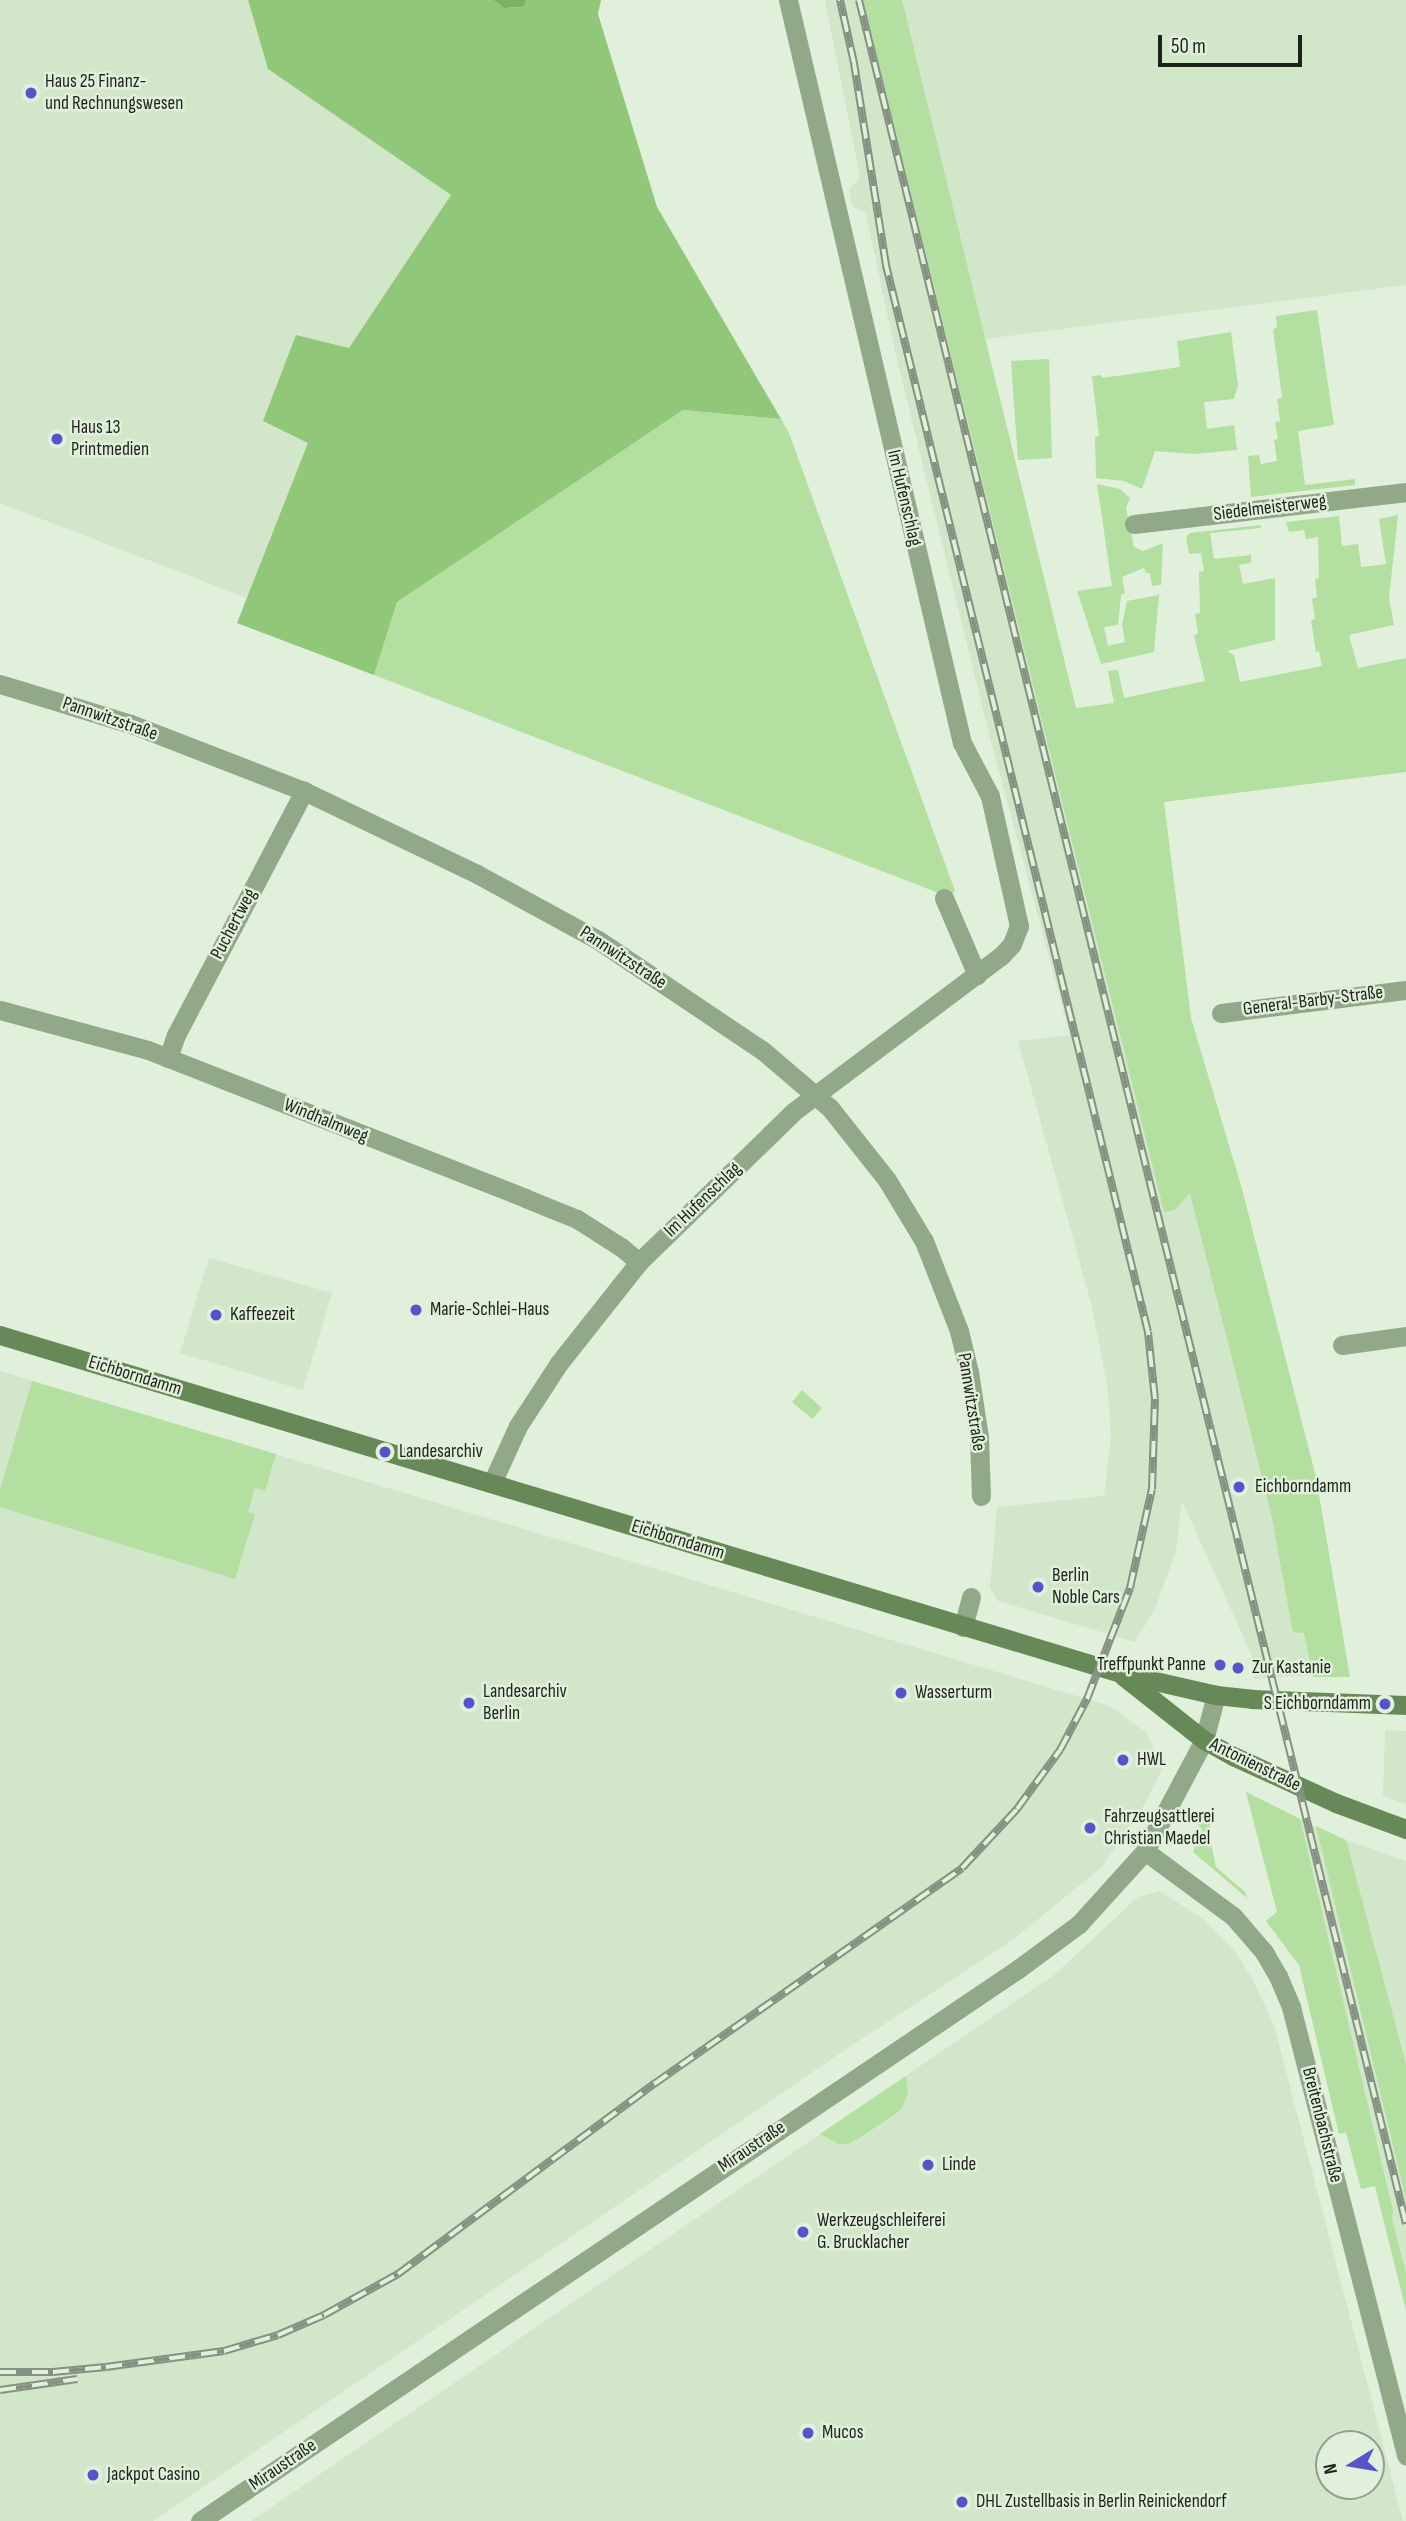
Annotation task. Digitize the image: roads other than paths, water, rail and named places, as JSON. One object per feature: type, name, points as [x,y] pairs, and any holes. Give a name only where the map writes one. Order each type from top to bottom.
[{"type":"main road","name":"Eichborndamm","points":[[0,1335],[1120,1673],[1216,1695],[1262,1700],[1406,1705]]},
{"type":"main road","name":"Antonienstraße","points":[[1120,1673],[1204,1740],[1336,1803],[1406,1829]]},
{"type":"street","name":"Im Hufenschlag","points":[[492,1483],[518,1426],[559,1363],[639,1262],[793,1112],[1001,956],[1012,943],[1019,926],[990,796],[961,743],[788,0]]},
{"type":"street","name":"Siedelmeisterweg","points":[[1134,524],[1406,492]]},
{"type":"street","name":"Pannwitzstraße","points":[[0,684],[131,724],[304,791],[477,874],[598,940],[762,1050],[830,1108],[887,1180],[908,1212],[937,1271],[969,1372],[979,1437],[981,1496]]},
{"type":"street","name":"Puchertweg","points":[[168,1058],[176,1035],[304,791]]},
{"type":"street","points":[[944,898],[977,975]]},
{"type":"street","name":"General-Barby-Straße","points":[[1220,1013],[1406,990]]},
{"type":"street","name":"Windhalmweg","points":[[0,1010],[148,1050],[576,1219],[621,1247],[639,1262]]},
{"type":"street","points":[[1342,1345],[1406,1336]]},
{"type":"street","points":[[962,1627],[971,1597]]},
{"type":"street","name":"Miraustraße","points":[[200,2521],[1028,1962],[1098,1907],[1145,1851],[1204,1740],[1216,1695]]},
{"type":"street","name":"Breitenbachstraße","points":[[1145,1851],[1233,1916],[1264,1952],[1285,1993],[1406,2456]]},
{"type":"railway","points":[[0,2372],[53,2372],[224,2351],[278,2335],[324,2315],[398,2274],[654,2084],[962,1868],[1017,1809],[1060,1750],[1087,1699],[1130,1588],[1152,1489],[1155,1399],[1148,1332],[886,265],[854,63],[840,0]]},
{"type":"railway","points":[[859,0],[1406,2224]]},
{"type":"railway","points":[[0,2390],[77,2379]]},
{"type":"place","name":"Haus 25 Finanz- und Rechnungswesen","points":[[31,93]]},
{"type":"place","name":"Haus 13 Printmedien","points":[[57,439]]},
{"type":"place","name":"Marie-Schlei-Haus","points":[[416,1310]]},
{"type":"place","name":"Kaffeezeit","points":[[216,1315]]},
{"type":"place","name":"Landesarchiv","points":[[385,1452]]},
{"type":"place","name":"Eichborndamm","points":[[1239,1487]]},
{"type":"place","name":"Berlin Noble Cars","points":[[1038,1587]]},
{"type":"place","name":"Treffpunkt Panne","points":[[1220,1665]]},
{"type":"place","name":"Zur Kastanie","points":[[1238,1668]]},
{"type":"place","name":"Wasserturm","points":[[901,1693]]},
{"type":"place","name":"Landesarchiv Berlin","points":[[469,1703]]},
{"type":"place","name":"S Eichborndamm","points":[[1385,1704]]},
{"type":"place","name":"HWL","points":[[1123,1760]]},
{"type":"place","name":"Fahrzeugsattlerei Christian Maedel","points":[[1090,1828]]},
{"type":"place","name":"Linde","points":[[928,2165]]},
{"type":"place","name":"Werkzeugschleiferei G. Brucklacher","points":[[803,2232]]},
{"type":"place","name":"Mucos","points":[[808,2433]]},
{"type":"place","name":"Jackpot Casino","points":[[93,2475]]},
{"type":"place","name":"DHL Zustellbasis in Berlin Reinickendorf","points":[[962,2502]]}]
